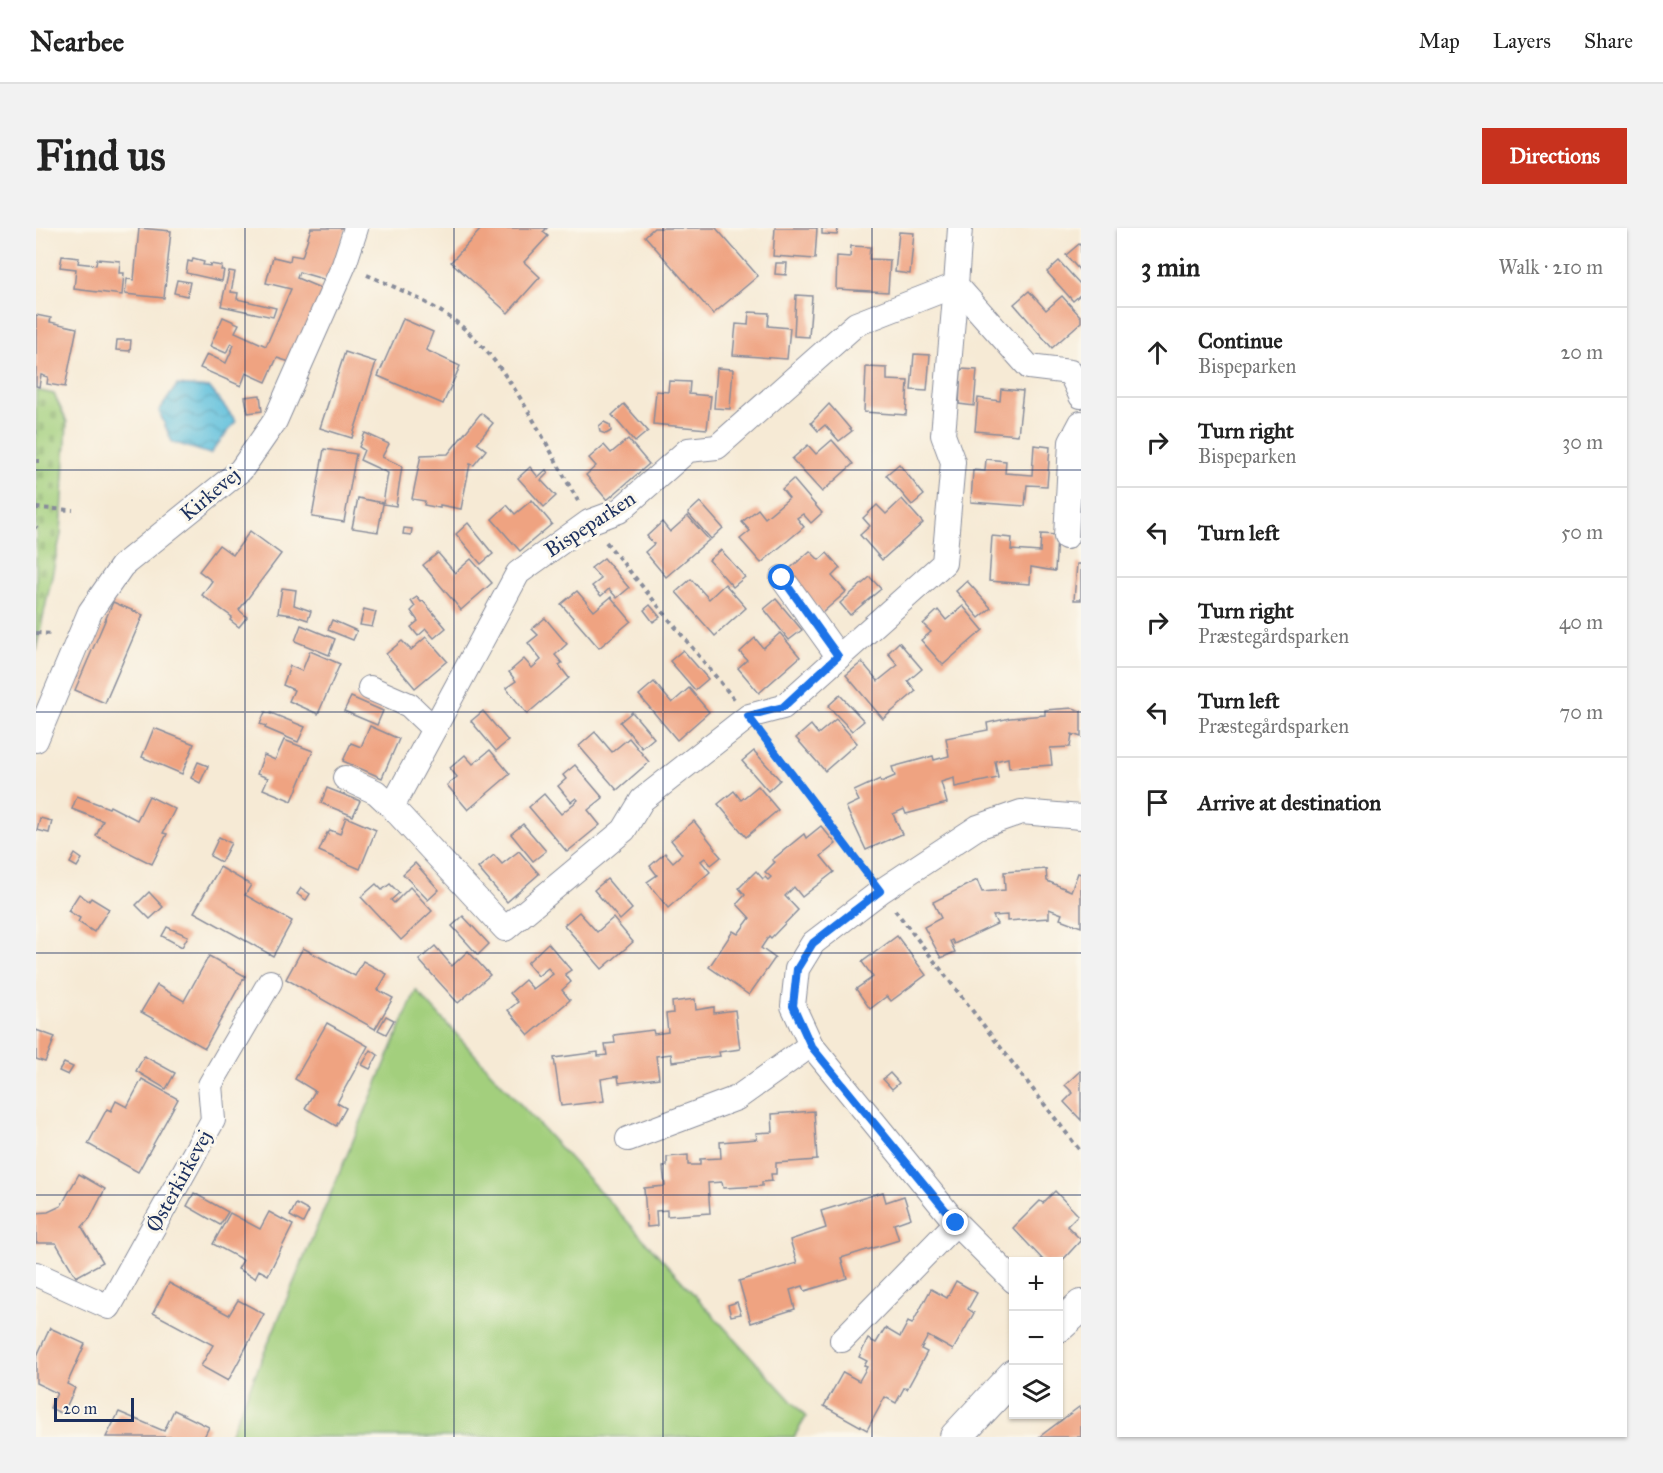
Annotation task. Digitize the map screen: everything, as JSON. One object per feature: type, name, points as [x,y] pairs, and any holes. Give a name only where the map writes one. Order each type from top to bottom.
[{"type":"street","name":"Kirkevej","points":[[36,740],[90,612],[122,566],[241,470],[275,421],[344,265],[356,228]]},
{"type":"street","points":[[345,778],[376,792],[392,807],[505,929],[624,830],[642,800],[748,716],[783,707],[944,563],[952,462],[943,435],[960,228]]},
{"type":"street","points":[[956,285],[1029,367],[1076,368],[1081,396]]},
{"type":"street","name":"Bispeparken","points":[[392,807],[518,573],[589,522],[619,511],[688,450],[717,447],[856,324],[956,285]]},
{"type":"street","points":[[1066,537],[1071,442],[1081,423]]},
{"type":"street","points":[[782,578],[838,656]]},
{"type":"street","points":[[370,688],[409,705],[434,729]]},
{"type":"street","points":[[1009,1276],[956,1223],[811,1046],[793,1006],[797,969],[813,943],[880,891],[978,827],[1022,812],[1081,817]]},
{"type":"street","name":"Østerkirkevej","points":[[36,1274],[109,1307],[213,1120],[210,1085],[270,981]]},
{"type":"street","points":[[628,1139],[737,1098],[811,1046]]},
{"type":"street","points":[[842,1340],[956,1223]]},
{"type":"street","points":[[1063,1322],[1081,1306]]},
{"type":"street","points":[[956,1437],[1009,1380]]},
{"type":"path","points":[[344,265],[414,295],[451,318],[482,346],[507,377],[589,522],[748,716],[1081,1152]]},
{"type":"path","points":[[36,508],[73,510]]},
{"type":"path","points":[[36,633],[42,633]]},
{"type":"green space","points":[[36,390],[54,394],[67,422],[61,534],[36,650]]},
{"type":"green space","points":[[416,990],[806,1417],[794,1437],[229,1437]]},
{"type":"water","points":[[177,385],[210,388],[236,421],[210,454],[172,442],[159,411]]},
{"type":"building","points":[[139,228],[171,231],[164,298],[125,294],[127,279],[134,280]]},
{"type":"building","points":[[311,228],[346,228],[330,281],[299,272],[297,278],[325,290],[293,363],[277,358],[266,382],[246,373],[241,386],[200,368],[207,354],[226,363],[234,345],[231,343],[226,353],[210,346],[223,317],[239,324],[235,332],[266,346],[291,289],[266,283],[273,257],[290,261],[291,255],[302,257]]},
{"type":"building","points":[[482,228],[547,228],[543,232],[548,236],[524,262],[540,277],[508,313],[451,262]]},
{"type":"building","points":[[654,228],[716,228],[758,276],[713,314],[645,236]]},
{"type":"building","points":[[775,228],[817,228],[815,259],[773,256]]},
{"type":"building","points":[[822,228],[838,228],[837,235],[822,234]]},
{"type":"building","points":[[899,232],[914,233],[910,274],[895,272]]},
{"type":"building","points":[[1079,244],[1081,246],[1081,272],[1066,255]]},
{"type":"building","points":[[851,246],[870,247],[869,259],[890,260],[888,292],[836,289],[837,256],[850,257]]},
{"type":"building","points":[[62,256],[79,258],[78,263],[96,265],[97,259],[120,261],[119,273],[124,273],[122,295],[74,289],[76,269],[60,267]]},
{"type":"building","points":[[193,259],[204,262],[203,265],[222,266],[221,270],[224,270],[222,281],[186,273],[188,261],[192,262]]},
{"type":"building","points":[[1059,261],[1081,285],[1081,294],[1073,301],[1047,272]]},
{"type":"building","points":[[776,263],[787,263],[786,275],[775,274]]},
{"type":"building","points":[[229,271],[235,272],[231,292],[238,293],[237,299],[276,308],[273,317],[221,306]]},
{"type":"building","points":[[177,280],[190,282],[187,296],[174,293]]},
{"type":"building","points":[[1029,291],[1046,310],[1062,296],[1081,317],[1081,322],[1052,348],[1014,304]]},
{"type":"building","points":[[796,295],[812,296],[809,337],[794,336]]},
{"type":"building","points":[[749,312],[769,313],[768,326],[790,328],[787,359],[733,355],[736,324],[748,325]]},
{"type":"building","points":[[36,315],[51,318],[50,322],[77,328],[65,387],[47,384],[48,377],[41,375],[39,387],[36,386]]},
{"type":"building","points":[[403,319],[433,332],[426,350],[460,366],[443,404],[378,376]]},
{"type":"building","points":[[117,340],[131,340],[130,351],[116,350]]},
{"type":"building","points":[[345,352],[376,362],[352,438],[320,428]]},
{"type":"building","points":[[914,354],[930,355],[927,391],[911,390]]},
{"type":"building","points":[[866,367],[887,368],[887,380],[908,381],[906,415],[864,412]]},
{"type":"building","points":[[717,368],[733,369],[730,409],[714,408]]},
{"type":"building","points":[[961,369],[977,370],[974,406],[959,404]]},
{"type":"building","points":[[669,381],[690,382],[689,394],[711,396],[707,429],[653,424],[656,391],[668,392]]},
{"type":"building","points":[[1001,389],[1023,391],[1018,435],[975,431],[978,398],[1000,401]]},
{"type":"building","points":[[260,395],[262,411],[248,413],[245,397]]},
{"type":"building","points":[[624,404],[648,431],[635,442],[612,415]]},
{"type":"building","points":[[829,404],[852,431],[839,441],[825,425],[818,431],[811,423]]},
{"type":"building","points":[[481,413],[493,423],[477,443],[486,450],[474,465],[470,464],[461,509],[424,505],[425,501],[412,499],[421,455],[448,454]]},
{"type":"building","points":[[604,422],[610,425],[611,431],[606,434],[600,432],[599,426]]},
{"type":"building","points":[[365,433],[389,444],[382,457],[402,466],[396,506],[383,504],[378,532],[352,528],[358,498],[383,503],[388,473],[360,460],[364,450],[359,447]]},
{"type":"building","points":[[628,439],[649,464],[607,500],[586,475],[596,466],[589,458],[604,445],[611,453]]},
{"type":"building","points":[[832,440],[853,464],[822,492],[792,459],[808,445],[816,454]]},
{"type":"building","points":[[1034,445],[1050,447],[1047,486],[1027,485],[1025,506],[971,502],[973,470],[985,471],[986,459],[1006,461],[1005,473],[1032,475]]},
{"type":"building","points":[[324,449],[356,454],[344,522],[312,517]]},
{"type":"building","points":[[899,464],[924,495],[912,505],[886,475]]},
{"type":"building","points":[[530,467],[538,477],[546,470],[548,473],[541,480],[556,496],[544,507],[518,478]]},
{"type":"building","points":[[793,479],[822,513],[811,523],[803,514],[797,518],[804,527],[761,563],[740,539],[750,531],[742,522],[758,509],[765,518],[789,498],[782,489]]},
{"type":"building","points":[[1079,486],[1081,486],[1081,519],[1076,518]]},
{"type":"building","points":[[902,499],[923,523],[882,560],[860,535],[870,526],[863,518],[877,505],[886,514]]},
{"type":"building","points":[[532,500],[552,524],[520,551],[492,519],[507,505],[515,514]]},
{"type":"building","points":[[700,502],[723,528],[711,539],[688,513]]},
{"type":"building","points":[[688,516],[709,540],[666,577],[645,552],[654,544],[647,536],[662,522],[670,532]]},
{"type":"building","points":[[468,523],[493,554],[481,564],[456,534]]},
{"type":"building","points":[[404,528],[412,529],[411,535],[403,534]]},
{"type":"building","points":[[250,531],[281,554],[239,610],[247,617],[239,627],[230,620],[232,617],[202,595],[212,581],[199,571],[219,545],[233,555]]},
{"type":"building","points":[[1041,534],[1057,535],[1055,571],[1031,567],[1030,584],[989,581],[992,536],[1012,538],[1011,550],[1040,552]]},
{"type":"building","points":[[721,550],[745,577],[733,587],[709,560]]},
{"type":"building","points":[[810,551],[819,560],[827,553],[840,568],[832,576],[846,592],[822,613],[786,572]]},
{"type":"building","points":[[438,553],[455,573],[471,559],[492,583],[461,610],[423,565]]},
{"type":"building","points":[[604,558],[629,588],[617,598],[609,589],[601,596],[592,586],[601,579],[591,568]]},
{"type":"building","points":[[1077,564],[1081,564],[1081,600],[1074,600]]},
{"type":"building","points":[[870,577],[881,589],[850,615],[840,603]]},
{"type":"building","points":[[691,579],[709,599],[725,584],[746,608],[715,636],[676,592]]},
{"type":"building","points":[[967,581],[991,608],[979,618],[956,591]]},
{"type":"building","points":[[282,588],[296,590],[294,605],[311,611],[308,620],[278,613]]},
{"type":"building","points":[[577,591],[594,611],[611,597],[631,621],[599,648],[561,604]]},
{"type":"building","points":[[417,597],[446,628],[434,638],[426,629],[418,636],[411,627],[418,621],[411,611],[415,607],[411,601]]},
{"type":"building","points":[[776,599],[802,630],[789,640],[764,609]]},
{"type":"building","points":[[113,602],[143,615],[105,703],[75,690]]},
{"type":"building","points":[[650,605],[660,617],[653,622],[644,610]]},
{"type":"building","points":[[963,606],[983,630],[943,665],[921,640],[931,632],[923,624],[938,610],[946,620]]},
{"type":"building","points":[[364,609],[376,612],[372,627],[360,625]]},
{"type":"building","points":[[545,618],[567,644],[555,655],[562,663],[559,665],[569,678],[527,714],[506,688],[516,681],[509,672],[524,659],[532,668],[541,660],[528,643],[538,635],[532,629]]},
{"type":"building","points":[[332,620],[357,631],[353,640],[328,630]]},
{"type":"building","points":[[301,625],[335,639],[329,655],[295,641]]},
{"type":"building","points":[[780,633],[800,657],[759,693],[738,668],[747,660],[740,652],[755,638],[763,648]]},
{"type":"building","points":[[426,637],[447,661],[415,688],[386,654],[402,641],[411,650]]},
{"type":"building","points":[[899,642],[922,669],[908,681],[916,691],[883,719],[846,675],[862,662],[878,681],[898,665],[888,653]]},
{"type":"building","points":[[683,650],[708,679],[695,690],[670,661]]},
{"type":"building","points":[[310,651],[340,664],[318,714],[289,701],[294,690],[283,685],[290,666],[302,671]]},
{"type":"building","points":[[654,682],[672,703],[689,688],[709,712],[677,740],[639,695]]},
{"type":"building","points":[[840,695],[864,721],[852,731],[828,706]]},
{"type":"building","points":[[351,697],[383,711],[377,725],[344,711]]},
{"type":"building","points":[[1073,708],[1081,711],[1081,737],[1072,734],[1070,747],[1050,748],[1052,765],[1009,768],[1008,758],[995,761],[998,778],[955,787],[954,778],[941,782],[947,803],[906,814],[904,809],[893,814],[902,834],[866,850],[846,807],[859,801],[854,791],[880,779],[881,782],[895,776],[892,767],[933,756],[934,760],[949,756],[946,738],[988,730],[987,723],[1010,718],[1045,715],[1045,710]]},
{"type":"building","points":[[483,711],[508,741],[496,751],[471,721]]},
{"type":"building","points":[[265,712],[305,727],[298,742],[260,724]]},
{"type":"building","points":[[632,712],[654,738],[642,748],[620,722]]},
{"type":"building","points":[[836,719],[857,743],[825,771],[796,738],[811,725],[818,734]]},
{"type":"building","points":[[370,726],[399,739],[382,778],[343,761],[351,743],[361,747]]},
{"type":"building","points":[[154,728],[194,744],[182,774],[142,757]]},
{"type":"building","points":[[595,732],[612,752],[629,738],[649,762],[617,790],[579,746]]},
{"type":"building","points":[[284,740],[313,751],[292,801],[263,789],[268,778],[257,774],[264,755],[275,760]]},
{"type":"building","points":[[490,750],[510,774],[468,810],[447,785],[457,777],[450,768],[465,755],[473,764]]},
{"type":"building","points":[[754,751],[780,780],[768,791],[742,761]]},
{"type":"building","points":[[198,762],[208,766],[200,783],[191,778]]},
{"type":"building","points":[[575,765],[603,798],[588,810],[600,825],[567,852],[529,807],[544,794],[561,814],[578,800],[576,798],[571,802],[558,786],[566,779],[563,775]]},
{"type":"building","points":[[758,786],[778,810],[746,837],[718,804],[734,791],[741,800]]},
{"type":"building","points":[[327,788],[360,801],[353,816],[321,803]]},
{"type":"building","points":[[77,796],[109,808],[110,806],[137,820],[149,796],[175,809],[163,833],[167,834],[152,864],[96,836],[103,821],[72,809]]},
{"type":"building","points":[[346,817],[376,830],[360,869],[319,851],[330,830],[340,834]]},
{"type":"building","points":[[40,818],[52,821],[49,833],[37,830]]},
{"type":"building","points":[[694,821],[721,857],[711,865],[705,858],[701,861],[710,872],[668,908],[647,882],[657,875],[650,866],[665,853],[673,862],[682,854],[671,840]]},
{"type":"building","points":[[523,824],[546,851],[533,861],[511,834]]},
{"type":"building","points":[[821,826],[836,844],[821,856],[834,872],[802,897],[794,887],[785,896],[798,910],[771,938],[769,936],[761,948],[775,958],[749,995],[709,967],[733,931],[738,934],[750,918],[737,904],[745,895],[739,888],[756,871],[763,879],[765,877],[768,880],[771,877],[765,872],[775,862],[772,860],[804,834],[806,838]]},
{"type":"building","points":[[219,837],[231,843],[221,862],[210,856]]},
{"type":"building","points":[[519,851],[539,874],[507,902],[478,868],[494,855],[502,864]]},
{"type":"building","points":[[75,854],[82,859],[77,867],[70,863]]},
{"type":"building","points":[[415,863],[439,890],[428,900],[403,874]]},
{"type":"building","points":[[220,867],[251,885],[245,895],[292,921],[273,956],[194,912]]},
{"type":"building","points":[[1046,869],[1047,881],[1071,891],[1078,873],[1081,874],[1081,927],[1060,919],[1062,914],[1049,909],[1049,918],[1007,921],[1007,915],[993,916],[997,924],[954,944],[952,940],[950,941],[955,952],[941,958],[924,927],[941,918],[933,902],[977,880],[982,892],[1005,890],[1004,872]]},
{"type":"building","points":[[607,879],[632,909],[620,920],[594,890]]},
{"type":"building","points":[[376,884],[382,890],[390,884],[399,893],[391,900],[394,903],[410,887],[432,911],[401,940],[361,897]]},
{"type":"building","points":[[301,888],[310,894],[306,900],[297,894]]},
{"type":"building","points":[[149,892],[163,907],[150,919],[136,905]]},
{"type":"building","points":[[79,894],[109,909],[94,932],[78,922],[80,918],[68,911]]},
{"type":"building","points":[[579,912],[597,932],[613,918],[633,942],[602,969],[564,925]]},
{"type":"building","points":[[463,916],[489,944],[478,955],[452,926]]},
{"type":"building","points":[[167,927],[188,936],[182,947],[162,936]]},
{"type":"building","points":[[897,936],[926,975],[891,1001],[887,996],[870,1009],[856,989],[873,977],[862,962]]},
{"type":"building","points":[[548,943],[571,970],[565,974],[571,982],[562,990],[570,1000],[529,1035],[508,1010],[518,1002],[510,993],[525,980],[533,989],[553,974],[548,968],[538,976],[527,963]]},
{"type":"building","points":[[435,946],[452,966],[468,951],[490,975],[458,1003],[419,960]]},
{"type":"building","points":[[303,948],[355,976],[363,961],[387,974],[378,990],[393,998],[375,1029],[286,979]]},
{"type":"building","points":[[209,956],[245,976],[205,1048],[141,1012],[157,985],[184,1001]]},
{"type":"building","points":[[695,999],[696,1010],[714,1007],[714,1013],[735,1010],[740,1049],[719,1052],[720,1056],[672,1062],[671,1054],[656,1056],[659,1078],[619,1083],[618,1076],[601,1079],[604,1101],[561,1106],[554,1058],[598,1052],[598,1056],[607,1055],[605,1044],[615,1043],[614,1035],[653,1030],[654,1034],[668,1032],[666,1014],[673,1013],[672,1002]]},
{"type":"building","points":[[386,1016],[394,1020],[386,1034],[378,1030]]},
{"type":"building","points":[[327,1023],[368,1046],[337,1103],[346,1108],[336,1126],[305,1108],[315,1091],[295,1079]]},
{"type":"building","points":[[36,1030],[55,1037],[45,1062],[36,1059]]},
{"type":"building","points":[[371,1050],[378,1055],[370,1069],[362,1065]]},
{"type":"building","points":[[144,1056],[175,1073],[166,1089],[136,1071]]},
{"type":"building","points":[[64,1063],[73,1067],[68,1075],[59,1071]]},
{"type":"building","points":[[1080,1071],[1081,1120],[1064,1102],[1073,1093],[1065,1085]]},
{"type":"building","points":[[890,1073],[899,1083],[892,1089],[883,1079]]},
{"type":"building","points":[[142,1079],[178,1099],[138,1172],[88,1144],[107,1109],[111,1111],[116,1101],[127,1107]]},
{"type":"building","points":[[814,1111],[817,1160],[776,1163],[776,1174],[771,1174],[772,1181],[762,1182],[762,1186],[723,1188],[722,1182],[708,1183],[710,1213],[667,1216],[667,1210],[656,1211],[657,1226],[647,1227],[644,1188],[665,1186],[663,1167],[667,1166],[667,1157],[688,1155],[688,1165],[700,1165],[700,1159],[721,1158],[720,1142],[757,1139],[756,1133],[773,1132],[772,1114]]},
{"type":"building","points":[[79,1174],[105,1189],[90,1218],[82,1227],[103,1262],[76,1277],[56,1243],[36,1243],[36,1213],[48,1212],[61,1206]]},
{"type":"building","points":[[1055,1191],[1078,1215],[1067,1226],[1081,1240],[1063,1260],[1063,1257],[1040,1257],[1013,1228],[1040,1201],[1043,1203]]},
{"type":"building","points":[[883,1192],[886,1202],[904,1196],[911,1218],[894,1224],[899,1240],[841,1258],[847,1278],[805,1291],[803,1286],[790,1290],[795,1309],[751,1323],[739,1281],[797,1263],[790,1240],[826,1228],[821,1211]]},
{"type":"building","points":[[194,1193],[228,1212],[220,1225],[187,1206]]},
{"type":"building","points":[[296,1204],[309,1211],[303,1223],[290,1216]]},
{"type":"building","points":[[269,1212],[293,1225],[268,1275],[259,1270],[255,1278],[238,1269],[243,1260],[213,1244],[230,1213],[260,1229]]},
{"type":"building","points":[[956,1281],[977,1293],[968,1309],[974,1313],[953,1350],[928,1336],[921,1349],[927,1352],[907,1389],[904,1388],[896,1403],[885,1397],[867,1430],[824,1406],[843,1372],[859,1381],[867,1367],[864,1366],[867,1361],[859,1357],[868,1339],[876,1343],[885,1328],[900,1337],[908,1322],[912,1324],[931,1289],[947,1298]]},
{"type":"building","points":[[169,1283],[229,1315],[238,1300],[264,1314],[228,1381],[201,1366],[213,1345],[153,1313]]},
{"type":"building","points":[[737,1302],[741,1314],[731,1316],[728,1305]]},
{"type":"building","points":[[50,1328],[85,1344],[67,1384],[75,1388],[63,1414],[50,1408],[57,1393],[36,1383],[36,1358]]},
{"type":"building","points":[[1079,1407],[1081,1437],[1039,1437]]},
{"type":"building","points":[[174,1410],[209,1427],[204,1437],[106,1437],[119,1412],[164,1431]]},
{"type":"route","points":[[782,578],[838,656],[783,707],[748,716],[880,891],[813,943],[797,969],[793,1006],[811,1046],[956,1223]]}]
